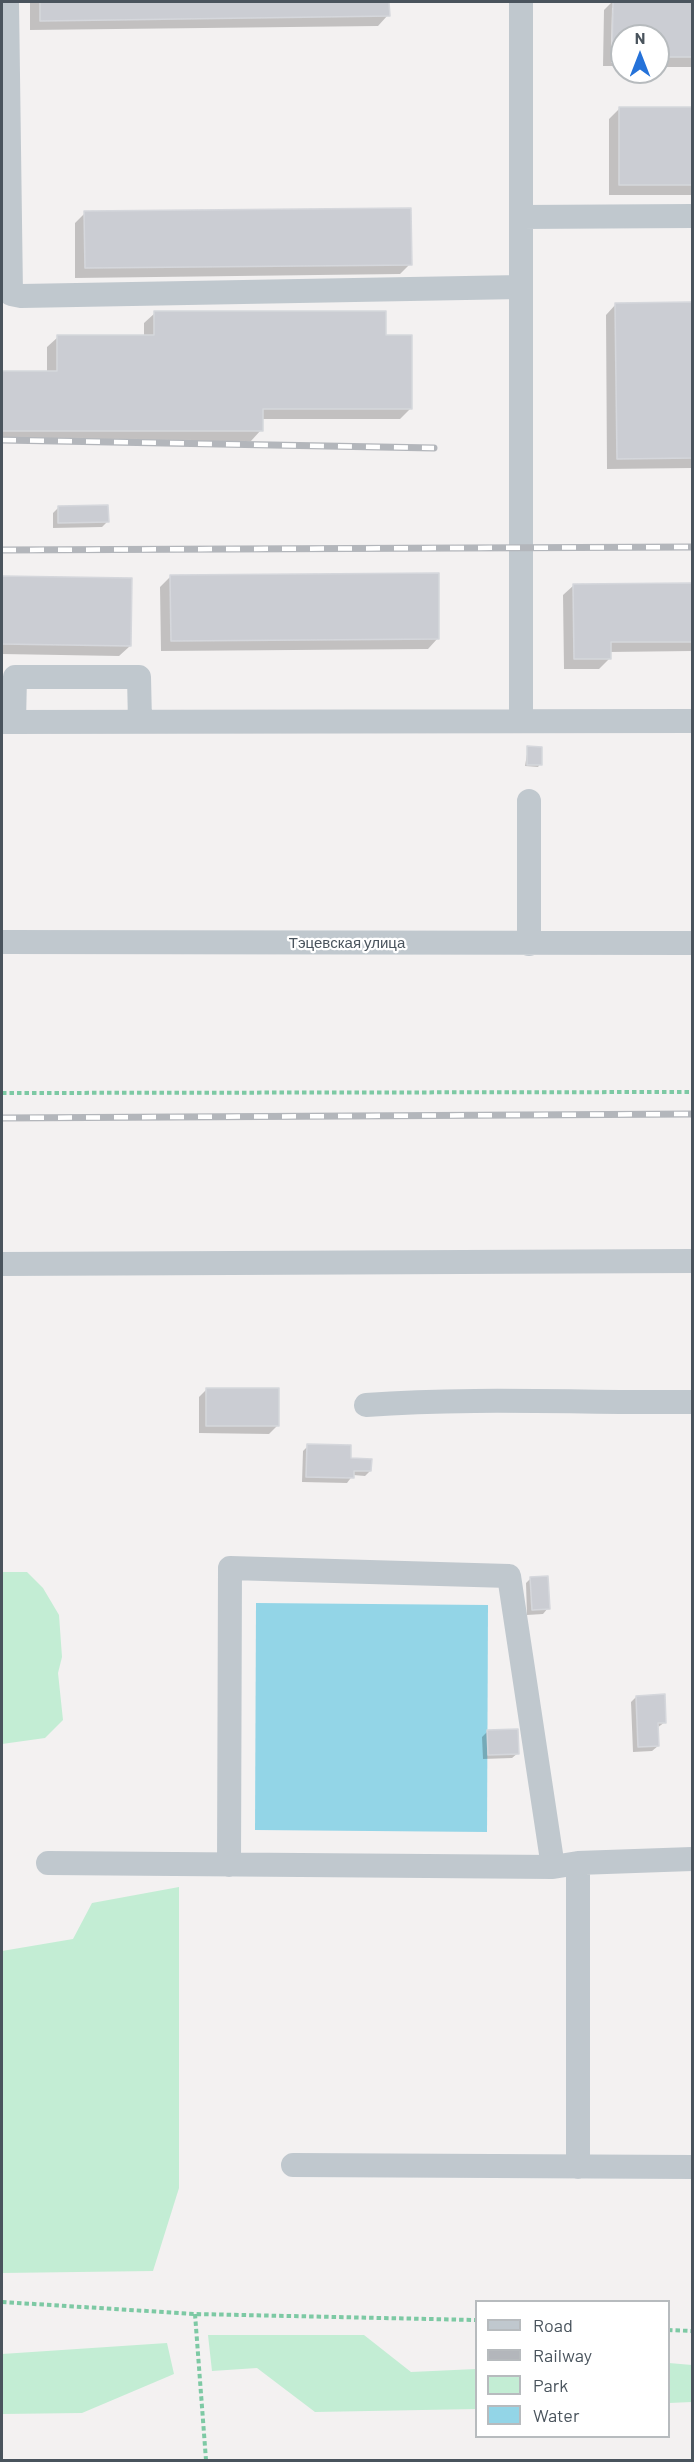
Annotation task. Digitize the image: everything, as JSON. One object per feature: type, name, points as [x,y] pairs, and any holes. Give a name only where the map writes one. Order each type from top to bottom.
[{"type":"street","points":[[7,2],[11,294],[21,296],[521,286]]},
{"type":"street","points":[[521,2],[521,721]]},
{"type":"street","points":[[521,217],[693,216]]},
{"type":"street","points":[[140,722],[139,677],[15,677],[8,722],[140,722],[521,721],[693,721]]},
{"type":"street","points":[[530,801],[530,944]]},
{"type":"street","name":"Тэцевская улица","points":[[2,942],[693,943]]},
{"type":"street","points":[[2,1264],[693,1261]]},
{"type":"street","points":[[366,1405],[417,1401],[693,1402]]},
{"type":"street","points":[[229,1865],[230,1568],[509,1576],[553,1867]]},
{"type":"street","points":[[48,1863],[553,1867],[578,1863],[693,1859]]},
{"type":"street","points":[[578,1863],[578,2167]]},
{"type":"street","points":[[293,2165],[693,2167]]},
{"type":"path","points":[[2,1093],[693,1092]]},
{"type":"path","points":[[2,2302],[195,2314],[475,2320]]},
{"type":"path","points":[[195,2314],[207,2460]]},
{"type":"path","points":[[670,2330],[693,2331]]},
{"type":"green space","points":[[2,1572],[27,1572],[43,1588],[59,1615],[62,1657],[58,1673],[63,1720],[45,1738],[2,1744]]},
{"type":"green space","points":[[179,1887],[179,2188],[153,2271],[2,2273],[2,1951],[73,1939],[92,1903]]},
{"type":"green space","points":[[208,2335],[364,2335],[411,2372],[475,2369],[475,2409],[315,2412],[257,2368],[212,2371]]},
{"type":"green space","points":[[167,2343],[174,2374],[82,2413],[2,2414],[2,2354]]},
{"type":"green space","points":[[670,2363],[692,2365],[692,2402],[670,2403]]},
{"type":"water","points":[[256,1603],[488,1605],[487,1832],[255,1830]]},
{"type":"building","points":[[40,2],[389,2],[390,16],[40,21]]},
{"type":"building","points":[[613,2],[692,2],[692,57],[670,57],[670,24],[613,24]]},
{"type":"building","points":[[619,107],[692,107],[692,185],[619,185]]},
{"type":"building","points":[[411,208],[412,265],[85,268],[84,211]]},
{"type":"building","points":[[692,302],[692,458],[617,459],[615,303]]},
{"type":"building","points":[[154,311],[386,311],[386,335],[412,335],[412,409],[263,409],[263,431],[2,431],[2,371],[57,371],[57,335],[154,335]]},
{"type":"building","points":[[108,505],[109,522],[58,523],[58,506]]},
{"type":"building","points":[[439,573],[439,639],[171,641],[170,575]]},
{"type":"building","points":[[2,576],[132,578],[131,646],[2,644]]},
{"type":"building","points":[[692,583],[692,642],[611,642],[611,659],[574,659],[573,584]]},
{"type":"building","points":[[527,746],[542,747],[542,765],[527,765]]},
{"type":"building","points":[[206,1388],[279,1388],[279,1426],[206,1426]]},
{"type":"building","points":[[307,1444],[351,1445],[351,1458],[372,1459],[371,1471],[354,1471],[354,1478],[306,1477]]},
{"type":"building","points":[[548,1576],[550,1609],[532,1610],[530,1577]]},
{"type":"building","points":[[665,1694],[666,1723],[658,1723],[659,1746],[638,1747],[636,1696]]},
{"type":"building","points":[[518,1729],[519,1754],[488,1755],[487,1730]]},
{"type":"railway","points":[[2,440],[434,448]]},
{"type":"railway","points":[[2,550],[692,547]]},
{"type":"railway","points":[[2,1118],[692,1114]]}]
